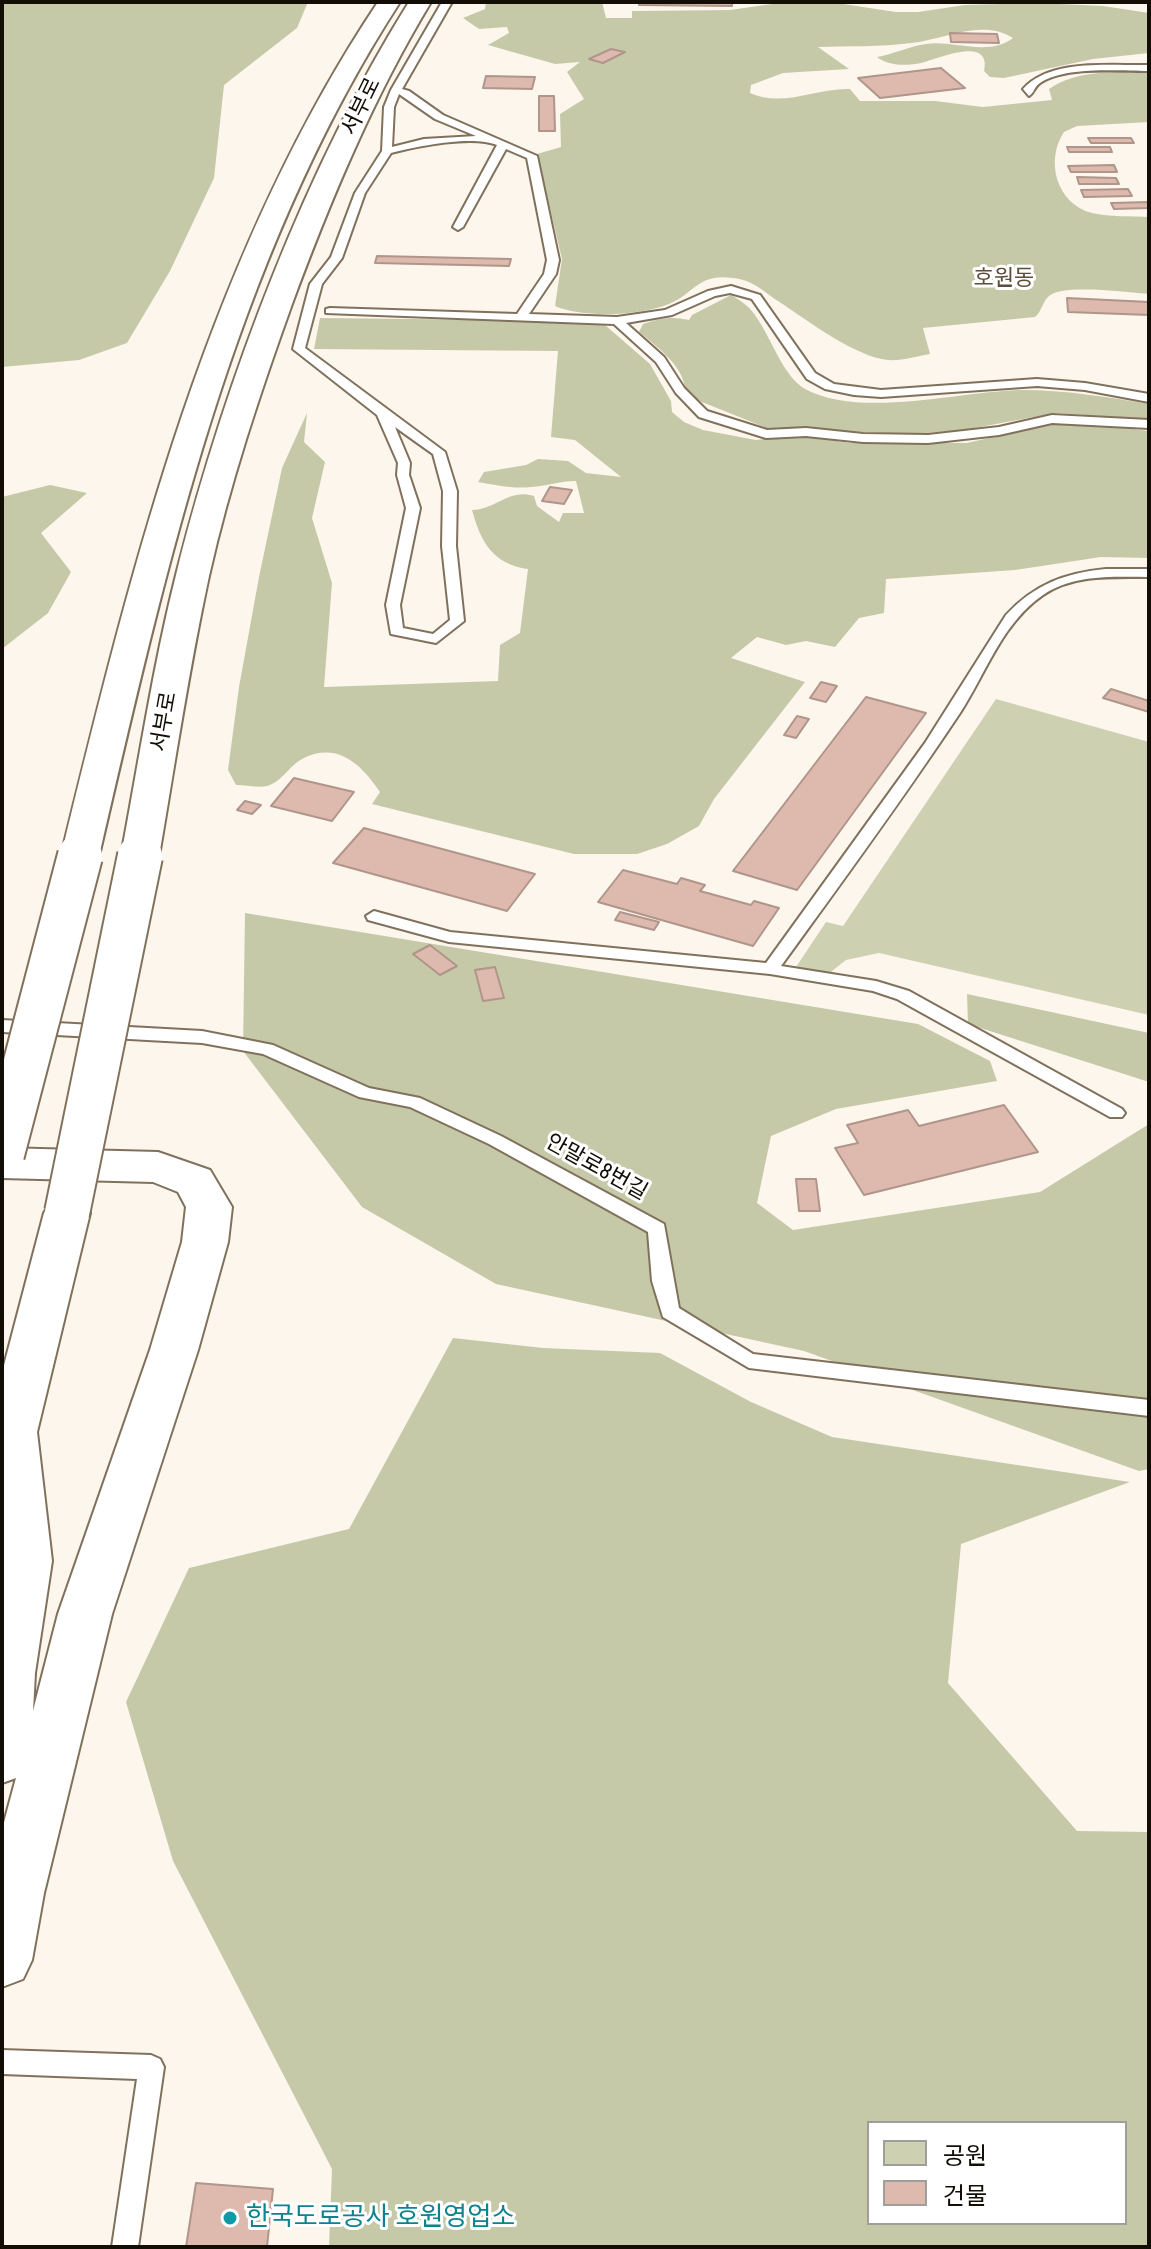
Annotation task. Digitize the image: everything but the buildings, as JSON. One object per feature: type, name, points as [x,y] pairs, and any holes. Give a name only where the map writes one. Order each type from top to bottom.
[{"type":"highway","name":"서부로","points":[[2,1154],[160,536],[217,362],[268,228],[302,156],[343,77],[389,2]]},
{"type":"highway","name":"서부로","points":[[7,1449],[67,1213],[203,535],[257,360],[306,228],[375,79],[420,2]]},
{"type":"highway","points":[[2,1163],[136,1164],[167,1169],[194,1181],[204,1194],[209,1207],[209,1225],[174,1350],[85,1614],[15,1893],[2,1960]]},
{"type":"highway","points":[[2,1759],[8,1673],[26,1561],[7,1449]]},
{"type":"lane","points":[[382,413],[404,463],[403,475],[413,508],[393,605],[396,631],[436,639],[457,621],[449,546],[450,491],[439,452],[299,349],[316,284],[340,251],[360,193],[387,151],[389,107],[396,90],[447,2]]},
{"type":"lane","points":[[1029,93],[1028,89],[1034,82],[1057,74],[1149,68]]},
{"type":"lane","points":[[396,90],[406,93],[439,117],[532,156],[553,260],[550,274],[522,316]]},
{"type":"lane","points":[[387,151],[424,142],[486,139]]},
{"type":"lane","points":[[458,227],[468,204],[489,175],[502,145]]},
{"type":"lane","points":[[330,311],[617,321],[682,309],[712,293],[731,289],[756,297],[811,376],[841,390],[898,392],[1019,382],[1091,387],[1149,398]]},
{"type":"lane","points":[[617,321],[660,360],[685,397],[703,414],[766,434],[806,432],[852,438],[928,439],[999,431],[1052,419],[1149,424]]},
{"type":"lane","points":[[770,969],[897,795],[967,691],[1001,631],[1031,597],[1054,584],[1075,578],[1149,573]]},
{"type":"lane","points":[[374,916],[449,937],[770,969],[876,986],[903,995],[1116,1113]]},
{"type":"lane","name":"안말로8번길","points":[[2,1026],[202,1037],[267,1049],[365,1093],[414,1102],[495,1140],[657,1229],[662,1281],[670,1312],[749,1361],[1149,1408]]},
{"type":"lane","points":[[2,2062],[151,2067],[125,2247]]},
{"type":"green space","points":[[2,2],[308,2],[297,28],[224,85],[214,178],[170,271],[127,343],[79,360],[2,367]]},
{"type":"green space","points":[[486,2],[602,2],[606,18],[632,18],[632,11],[730,10],[786,2],[830,2],[896,12],[965,5],[1038,3],[1103,6],[1149,13],[1149,53],[1093,59],[1004,78],[990,77],[984,71],[984,60],[980,54],[971,51],[910,65],[892,64],[877,57],[926,44],[982,47],[1003,44],[1013,38],[1001,32],[976,30],[899,44],[818,47],[849,69],[783,73],[751,85],[750,93],[774,99],[850,89],[860,101],[935,101],[983,107],[1052,100],[1049,89],[1084,75],[1149,71],[1149,122],[1077,126],[1064,132],[1055,155],[1055,168],[1062,191],[1080,208],[1113,216],[1149,217],[1149,294],[1066,290],[1048,297],[1035,317],[923,328],[930,354],[893,360],[875,357],[847,345],[759,288],[733,278],[712,278],[678,300],[643,311],[595,314],[555,306],[562,259],[537,154],[561,147],[560,114],[584,99],[567,72],[580,62],[555,64],[488,45],[509,33],[507,27],[479,29],[463,18],[485,9]]},
{"type":"green space","points":[[731,295],[751,310],[789,374],[805,389],[828,398],[882,403],[997,391],[1054,391],[1149,404],[1149,419],[1056,413],[963,430],[915,434],[769,429],[697,400],[685,390],[675,365],[639,332],[643,324],[655,320],[689,320],[692,315]]},
{"type":"green space","points":[[320,318],[605,325],[650,364],[671,401],[672,412],[684,422],[703,430],[756,440],[795,435],[849,443],[967,443],[1050,424],[1081,423],[1149,431],[1149,558],[1101,557],[1015,570],[886,579],[884,613],[859,618],[835,647],[806,641],[786,645],[757,637],[731,658],[805,682],[714,799],[699,826],[667,844],[637,854],[574,854],[372,804],[380,792],[365,772],[337,754],[315,754],[302,759],[267,786],[236,785],[228,770],[259,577],[282,468],[307,413],[304,442],[325,462],[312,518],[332,583],[324,687],[498,681],[500,645],[520,633],[528,569],[506,562],[490,550],[472,510],[525,494],[534,496],[537,506],[559,522],[563,513],[584,513],[576,481],[511,487],[478,482],[484,472],[526,465],[538,459],[568,461],[586,473],[621,477],[575,440],[551,437],[558,351],[314,349]]},
{"type":"green space","points":[[50,485],[87,493],[41,533],[71,572],[48,613],[2,649],[2,497]]},
{"type":"green space","points":[[996,699],[1149,742],[1149,1015],[879,953],[846,960],[827,975],[796,967],[826,922],[843,926]]},
{"type":"green space","points":[[245,913],[918,1024],[990,1061],[997,1081],[836,1109],[771,1136],[757,1203],[793,1230],[1040,1192],[1149,1124],[1149,1469],[1139,1471],[804,1351],[496,1284],[362,1207],[243,1051]]},
{"type":"green space","points":[[967,994],[1149,1033],[1149,1082],[968,1024]]},
{"type":"green space","points":[[453,1338],[543,1348],[660,1353],[751,1402],[832,1437],[1130,1482],[961,1544],[948,1683],[1077,1831],[1149,1832],[1149,2247],[329,2247],[332,2169],[173,1861],[126,1702],[189,1568],[349,1529]]},
{"type":"place","name":"한국도로공사 호원영업소","points":[[230,2218]]},
{"type":"district","name":"호원동","points":[[1004,279]]}]
